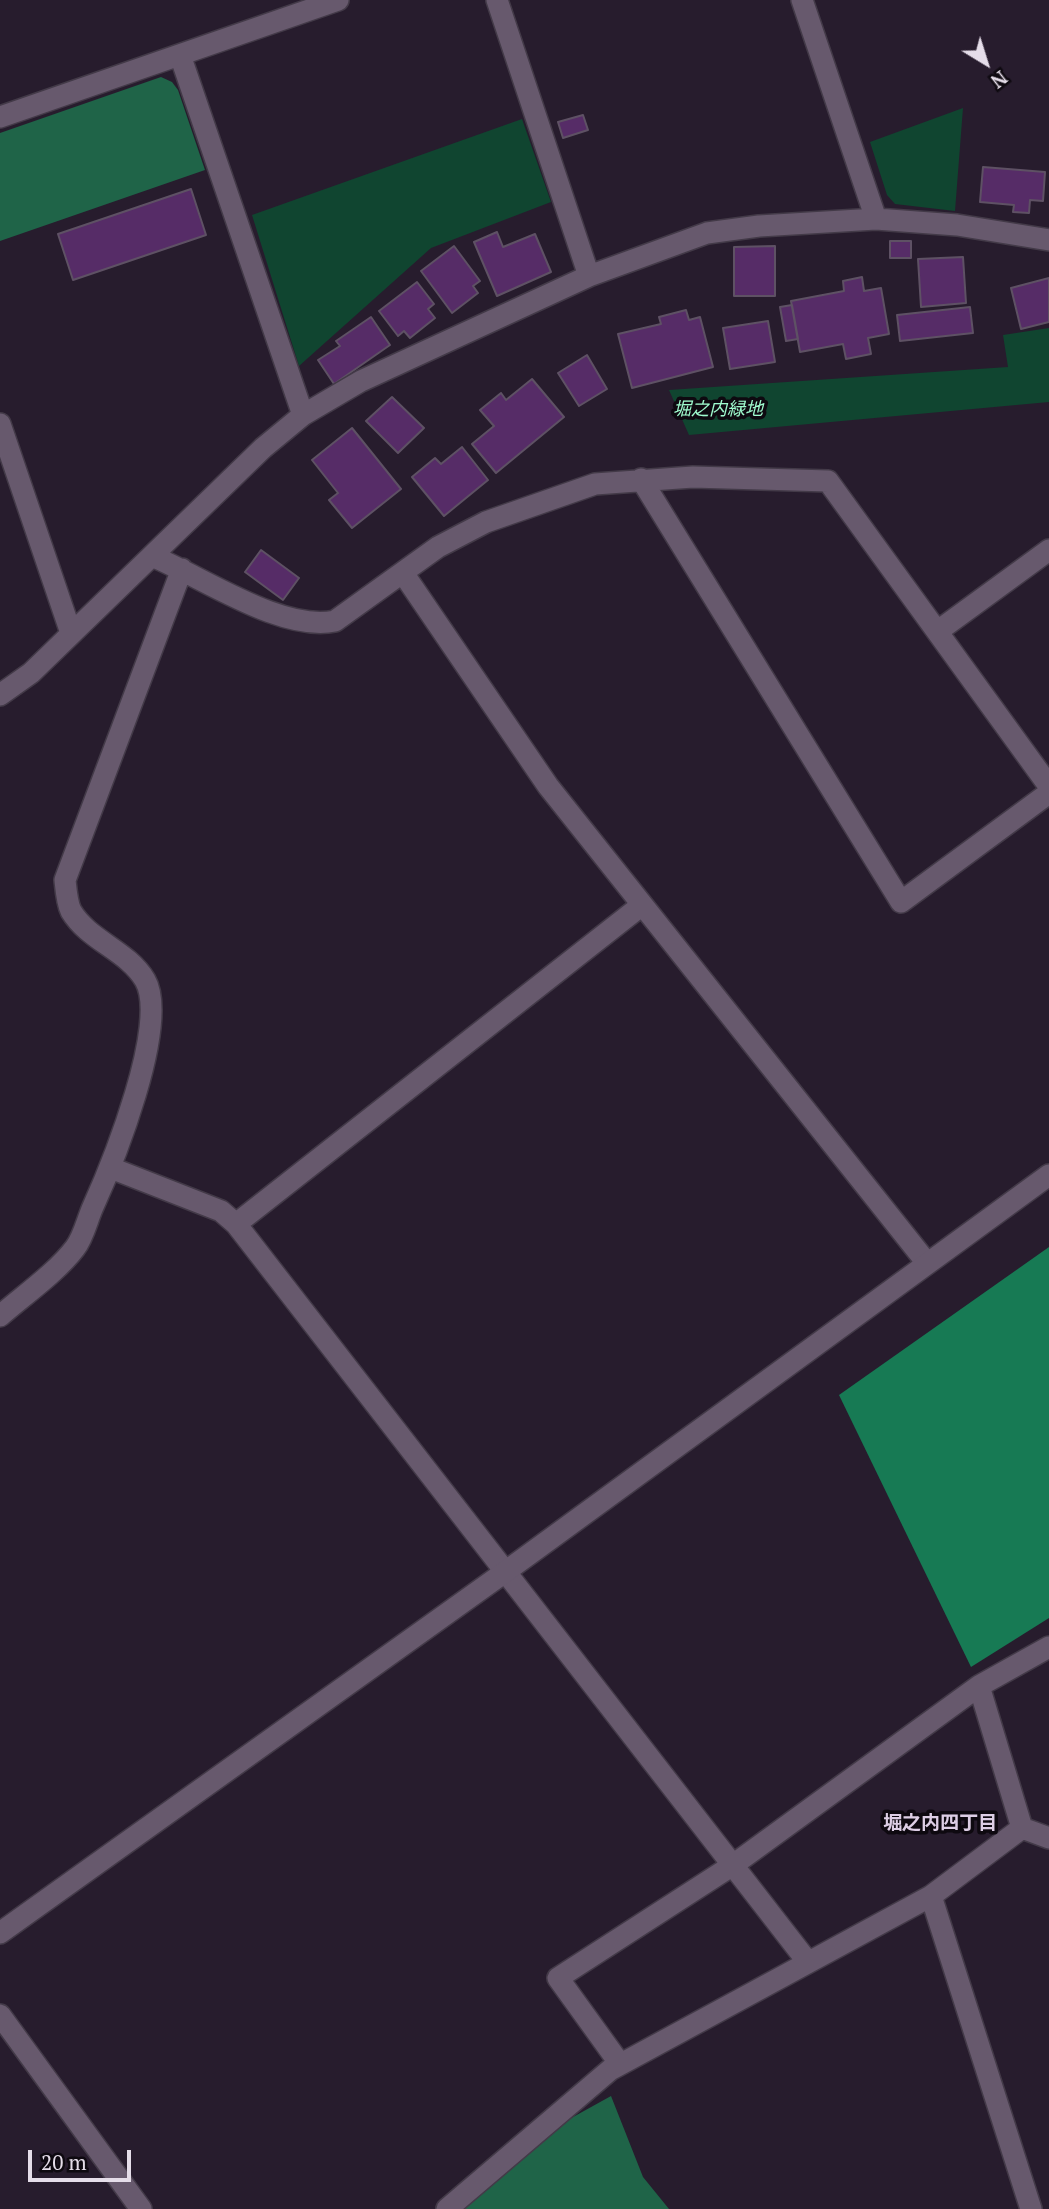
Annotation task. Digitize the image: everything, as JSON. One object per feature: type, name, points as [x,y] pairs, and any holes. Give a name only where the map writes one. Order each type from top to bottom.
[{"type":"street","points":[[0,117],[338,0]]},
{"type":"street","points":[[497,0],[589,276]]},
{"type":"street","points":[[802,0],[876,219]]},
{"type":"street","points":[[180,55],[303,415]]},
{"type":"street","points":[[0,695],[31,673],[154,557],[263,448],[303,415],[361,381],[589,276],[707,233],[759,226],[876,219],[957,225],[1049,240]]},
{"type":"street","points":[[0,424],[71,633]]},
{"type":"street","points":[[154,557],[282,618],[318,624],[335,621],[438,547],[486,522],[595,484],[693,477],[828,481],[1049,786]]},
{"type":"street","points":[[641,479],[901,902],[1049,793]]},
{"type":"street","points":[[938,631],[1049,550]]},
{"type":"street","points":[[0,1316],[76,1248],[111,1168],[132,1109],[144,1062],[150,1013],[146,982],[131,963],[86,929],[70,910],[65,880],[182,569]]},
{"type":"street","points":[[402,573],[548,786],[927,1263]]},
{"type":"street","points":[[236,1224],[642,905]]},
{"type":"street","points":[[111,1168],[221,1211],[236,1224],[807,1961]]},
{"type":"street","points":[[0,1933],[505,1572],[1049,1175]]},
{"type":"street","points":[[620,2064],[558,1978],[733,1865],[979,1686],[1049,1647]]},
{"type":"street","points":[[979,1686],[1022,1829]]},
{"type":"street","points":[[1022,1829],[1049,1838]]},
{"type":"street","points":[[447,2209],[620,2064],[931,1896],[1022,1829]]},
{"type":"street","points":[[931,1896],[1031,2209]]},
{"type":"street","points":[[0,2015],[141,2209]]},
{"type":"green space","points":[[963,108],[955,211],[895,204],[887,195],[870,142]]},
{"type":"green space","points":[[522,119],[551,202],[431,248],[299,366],[252,215]]},
{"type":"green space","name":"堀之内緑地","points":[[1049,328],[1049,402],[689,435],[669,390],[1008,367],[1003,335]]},
{"type":"shaded area","points":[[161,77],[172,82],[178,90],[205,170],[0,241],[0,133]]},
{"type":"shaded area","points":[[1049,1247],[1049,1618],[971,1667],[839,1395]]},
{"type":"shaded area","points":[[611,2096],[643,2177],[669,2209],[456,2209],[481,2168]]},
{"type":"building","points":[[583,115],[588,130],[563,138],[558,122]]},
{"type":"building","points":[[983,167],[1045,172],[1043,201],[1030,200],[1029,213],[1013,212],[1014,205],[980,202]]},
{"type":"building","points":[[191,189],[206,235],[73,280],[58,234]]},
{"type":"building","points":[[497,232],[503,247],[535,234],[551,272],[497,296],[474,242]]},
{"type":"building","points":[[890,241],[911,241],[911,258],[890,258]]},
{"type":"building","points":[[454,246],[480,281],[473,286],[478,293],[452,313],[421,271]]},
{"type":"building","points":[[775,246],[775,296],[734,296],[734,247]]},
{"type":"building","points":[[963,257],[966,303],[921,307],[918,259]]},
{"type":"building","points":[[862,277],[864,291],[881,288],[889,334],[868,338],[871,354],[846,359],[843,344],[800,352],[791,301],[844,291],[843,281]]},
{"type":"building","points":[[1049,278],[1049,322],[1021,329],[1011,288]]},
{"type":"building","points":[[417,282],[434,304],[428,309],[435,318],[410,338],[404,331],[398,336],[379,311]]},
{"type":"building","points":[[792,305],[798,339],[786,341],[780,307]]},
{"type":"building","points":[[970,307],[973,333],[900,341],[897,315]]},
{"type":"building","points":[[686,310],[689,320],[700,317],[713,367],[632,388],[618,334],[661,324],[659,317]]},
{"type":"building","points":[[371,317],[390,345],[334,384],[318,360],[340,346],[336,341]]},
{"type":"building","points":[[768,321],[775,362],[730,369],[723,328]]},
{"type":"building","points":[[587,355],[607,389],[579,406],[558,373]]},
{"type":"building","points":[[532,379],[564,417],[496,473],[472,444],[494,426],[480,410],[501,393],[506,400]]},
{"type":"building","points":[[392,397],[424,428],[398,453],[366,421]]},
{"type":"building","points":[[352,428],[401,489],[352,528],[329,500],[338,493],[312,460]]},
{"type":"building","points":[[462,447],[488,480],[444,516],[412,477],[435,458],[441,464]]},
{"type":"building","points":[[261,550],[299,578],[283,600],[245,572]]},
{"type":"district","name":"堀之内四丁目","points":[[940,1824]]}]
